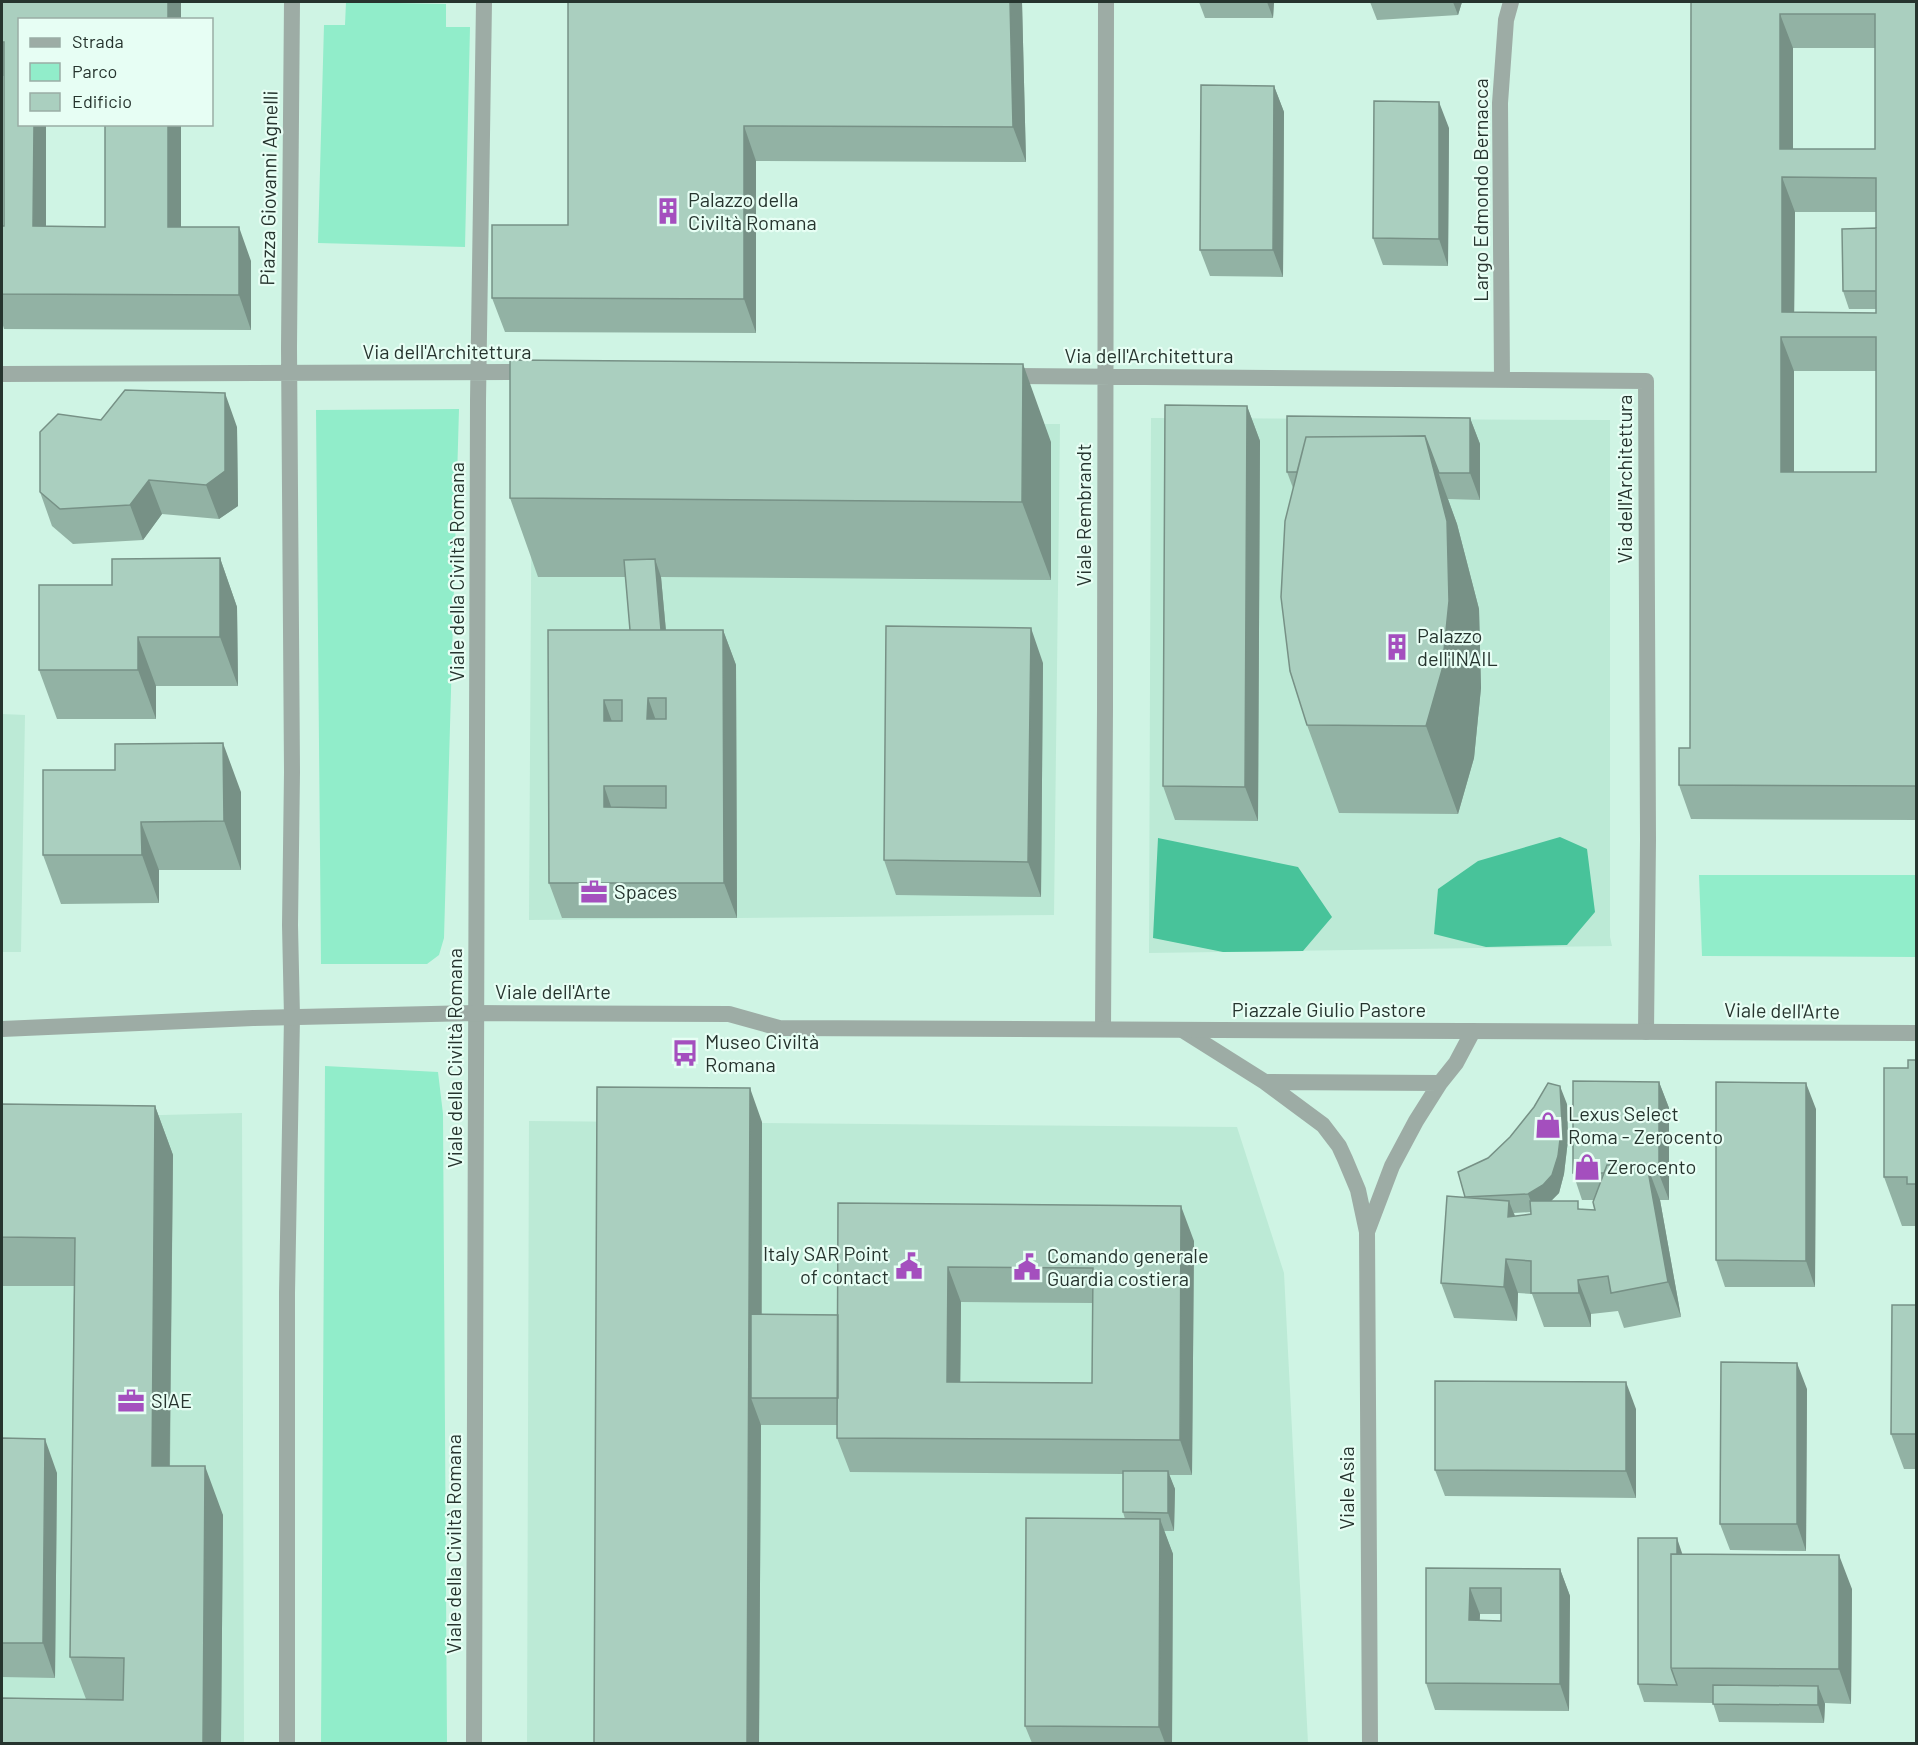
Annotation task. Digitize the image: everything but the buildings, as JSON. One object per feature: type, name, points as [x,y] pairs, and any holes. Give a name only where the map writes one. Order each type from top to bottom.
[{"type":"street","name":"Piazza Giovanni Agnelli","points":[[290,374],[292,2]]},
{"type":"street","points":[[478,372],[484,2]]},
{"type":"street","name":"Viale Rembrandt","points":[[1102,1029],[1106,2]]},
{"type":"street","name":"Largo Edmondo Bernacca","points":[[1502,380],[1500,103],[1506,20],[1511,2]]},
{"type":"street","name":"Viale della Civiltà Romana","points":[[474,1743],[478,372]]},
{"type":"street","name":"Via dell'Architettura","points":[[2,374],[554,372]]},
{"type":"street","points":[[287,1743],[287,1293],[292,1017],[290,374]]},
{"type":"street","name":"Via dell'Architettura","points":[[985,376],[1646,381],[1648,840],[1646,1032]]},
{"type":"street","name":"Viale dell'Arte","points":[[2,1029],[292,1017],[475,1013],[729,1014],[779,1028],[1102,1029]]},
{"type":"street","name":"Piazzale Giulio Pastore","points":[[1102,1029],[1646,1032]]},
{"type":"street","points":[[1184,1031],[1265,1082],[1315,1118],[1335,1139],[1358,1190],[1367,1232]]},
{"type":"street","points":[[1367,1232],[1392,1166],[1440,1083],[1456,1063],[1473,1031]]},
{"type":"street","name":"Viale dell'Arte","points":[[1646,1032],[1917,1033]]},
{"type":"street","points":[[1265,1082],[1440,1083]]},
{"type":"street","name":"Viale Asia","points":[[1367,1232],[1370,1743]]},
{"type":"shaded area","points":[[1151,418],[1610,420],[1610,937],[1612,946],[1149,953]]},
{"type":"shaded area","points":[[532,423],[1060,424],[1054,915],[529,920]]},
{"type":"shaded area","points":[[2,714],[25,715],[21,952],[2,952]]},
{"type":"shaded area","points":[[242,1113],[244,1743],[2,1743],[2,1119]]},
{"type":"shaded area","points":[[529,1121],[1237,1127],[1284,1273],[1308,1743],[527,1744]]},
{"type":"green space","points":[[346,2],[446,4],[446,27],[470,27],[465,247],[318,243],[324,25],[345,25]]},
{"type":"green space","points":[[459,409],[444,938],[439,955],[427,964],[321,964],[316,410]]},
{"type":"green space","points":[[1560,837],[1587,849],[1595,912],[1567,945],[1486,947],[1434,934],[1438,889],[1478,861]]},
{"type":"green space","points":[[1158,838],[1298,867],[1332,917],[1303,951],[1223,952],[1153,938]]},
{"type":"green space","points":[[1699,875],[1916,875],[1916,957],[1702,956]]},
{"type":"green space","points":[[325,1066],[438,1072],[443,1114],[447,1743],[321,1743]]},
{"type":"place","name":"Palazzo della Civiltà Romana","points":[[668,211]]},
{"type":"place","name":"Palazzo dell'INAIL","points":[[1397,647]]},
{"type":"place","name":"Spaces","points":[[594,892]]},
{"type":"place","name":"Museo Civiltà Romana","points":[[685,1053]]},
{"type":"place","name":"Lexus Select Roma - Zerocento","points":[[1548,1125]]},
{"type":"place","name":"Zerocento","points":[[1587,1167]]},
{"type":"place","name":"Italy SAR Point of contact","points":[[909,1266]]},
{"type":"place","name":"Comando generale Guardia costiera","points":[[1027,1267]]},
{"type":"place","name":"SIAE","points":[[131,1401]]}]
